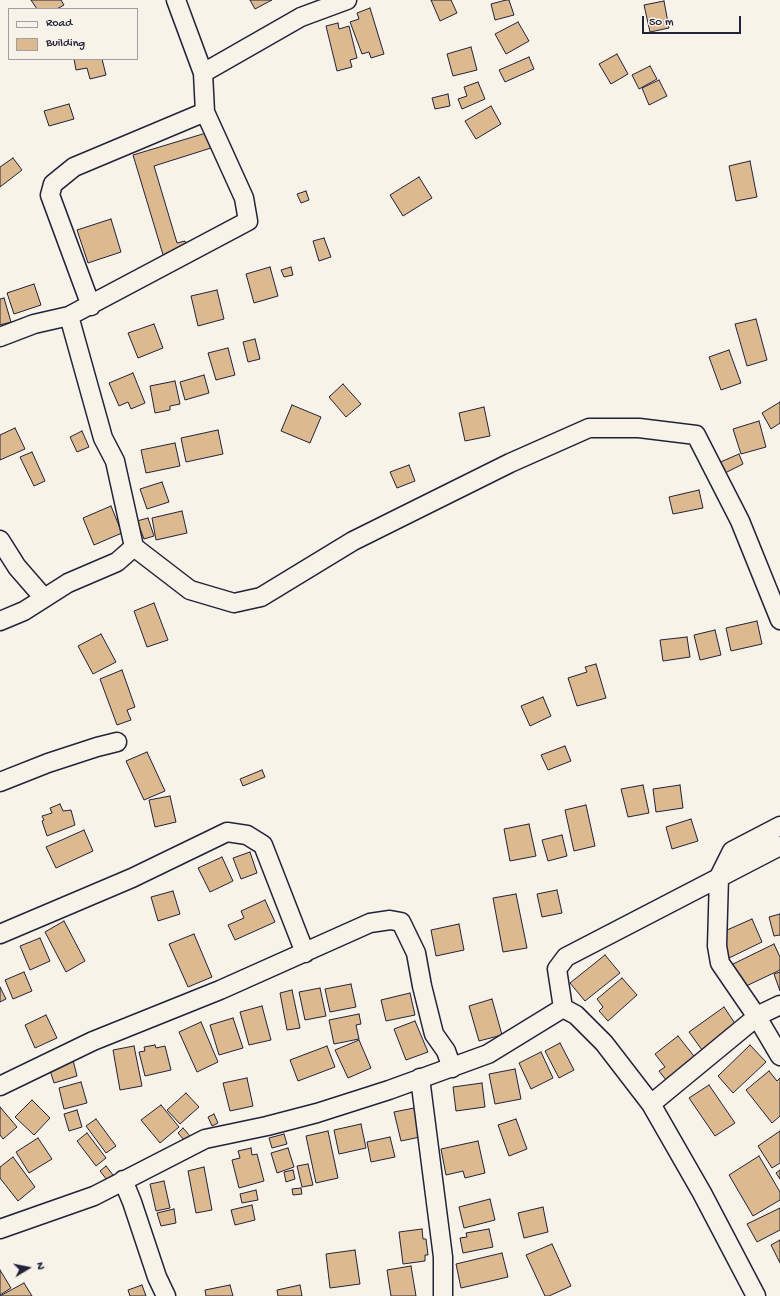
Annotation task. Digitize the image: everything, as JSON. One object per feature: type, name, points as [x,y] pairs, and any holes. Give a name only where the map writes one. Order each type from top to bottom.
[{"type":"street","points":[[0,337],[34,324],[69,316],[91,306],[248,221],[244,198],[205,112],[203,73],[176,0]]},
{"type":"street","points":[[203,73],[302,17],[347,0]]},
{"type":"street","points":[[91,306],[50,195],[53,184],[74,167],[205,112]]},
{"type":"street","points":[[69,316],[103,438],[115,461],[134,547],[190,590],[234,603],[261,597],[353,541],[510,463],[589,428],[639,428],[696,435],[740,521],[780,620]]},
{"type":"street","points":[[0,540],[17,567],[44,598]]},
{"type":"street","points":[[0,621],[24,611],[68,583],[117,562],[134,547]]},
{"type":"street","points":[[0,782],[48,763],[117,742]]},
{"type":"street","points":[[780,826],[732,851],[719,877],[717,946],[720,963],[757,1017],[780,1056]]},
{"type":"street","points":[[0,934],[132,878],[227,832],[247,835],[263,845],[305,953]]},
{"type":"street","points":[[563,1008],[557,969],[566,957],[780,846]]},
{"type":"street","points":[[0,1086],[93,1041],[220,990],[370,923],[390,920],[400,922],[416,953],[422,986],[434,1034],[446,1051],[452,1068]]},
{"type":"street","points":[[651,1104],[757,1017],[780,1005]]},
{"type":"street","points":[[0,1230],[94,1196],[205,1139],[267,1126],[317,1113],[389,1090],[488,1054],[563,1008]]},
{"type":"street","points":[[563,1008],[576,1015],[604,1042],[651,1104],[702,1192],[756,1296]]},
{"type":"street","points":[[420,1078],[442,1258],[443,1296]]},
{"type":"street","points":[[123,1180],[132,1202],[156,1277],[166,1296]]},
{"type":"building","points":[[31,0],[61,0],[64,5],[59,8],[36,8]]},
{"type":"building","points":[[250,0],[272,0],[255,9]]},
{"type":"building","points":[[431,0],[451,0],[457,13],[440,21]]},
{"type":"building","points":[[509,0],[514,15],[495,20],[491,4]]},
{"type":"building","points":[[664,1],[669,28],[650,32],[644,5]]},
{"type":"building","points":[[370,8],[384,54],[371,58],[369,52],[362,54],[350,22],[359,19],[357,13]]},
{"type":"building","points":[[518,22],[529,41],[506,54],[495,34]]},
{"type":"building","points":[[338,23],[339,29],[349,26],[357,58],[350,60],[352,67],[337,71],[326,26]]},
{"type":"building","points":[[471,47],[477,70],[453,76],[447,54]]},
{"type":"building","points":[[617,54],[628,74],[611,84],[599,64]]},
{"type":"building","points":[[529,57],[534,69],[505,82],[499,70]]},
{"type":"building","points":[[74,60],[102,60],[106,75],[90,79],[87,68],[76,70]]},
{"type":"building","points":[[650,66],[657,79],[639,89],[632,75]]},
{"type":"building","points":[[659,80],[667,96],[649,105],[642,88]]},
{"type":"building","points":[[478,82],[485,99],[462,109],[458,99],[467,96],[464,87]]},
{"type":"building","points":[[448,94],[450,106],[435,109],[432,98]]},
{"type":"building","points":[[69,104],[74,119],[49,126],[44,111]]},
{"type":"building","points":[[491,106],[501,124],[476,139],[465,121]]},
{"type":"building","points":[[206,133],[211,148],[154,166],[177,243],[185,241],[188,251],[164,258],[133,155]]},
{"type":"building","points":[[13,158],[22,170],[0,187],[0,167]]},
{"type":"building","points":[[750,161],[757,197],[736,201],[729,166]]},
{"type":"building","points":[[419,177],[432,198],[403,216],[390,195]]},
{"type":"building","points":[[306,191],[309,200],[301,203],[297,194]]},
{"type":"building","points":[[111,219],[121,252],[88,263],[77,230]]},
{"type":"building","points":[[324,238],[331,257],[319,261],[313,241]]},
{"type":"building","points":[[270,267],[278,296],[254,303],[246,274]]},
{"type":"building","points":[[291,267],[293,275],[284,277],[281,270]]},
{"type":"building","points":[[34,284],[41,305],[14,314],[7,293]]},
{"type":"building","points":[[217,290],[224,319],[198,326],[191,296]]},
{"type":"building","points":[[4,298],[11,322],[0,325],[0,299]]},
{"type":"building","points":[[756,319],[767,360],[747,366],[735,324]]},
{"type":"building","points":[[154,324],[163,348],[138,358],[128,333]]},
{"type":"building","points":[[255,339],[260,359],[248,362],[243,342]]},
{"type":"building","points":[[228,348],[235,375],[216,380],[208,353]]},
{"type":"building","points":[[729,350],[741,383],[721,390],[709,357]]},
{"type":"building","points":[[133,373],[145,403],[131,409],[128,402],[119,406],[109,383]]},
{"type":"building","points":[[204,375],[209,393],[185,400],[180,382]]},
{"type":"building","points":[[175,381],[180,404],[170,406],[170,410],[155,413],[150,386]]},
{"type":"building","points":[[343,384],[361,404],[346,417],[329,397]]},
{"type":"building","points":[[780,402],[780,423],[771,429],[762,413]]},
{"type":"building","points":[[292,405],[321,417],[310,443],[281,431]]},
{"type":"building","points":[[484,407],[490,436],[465,441],[459,413]]},
{"type":"building","points":[[759,421],[766,447],[741,454],[733,429]]},
{"type":"building","points":[[15,428],[25,449],[0,460],[0,435]]},
{"type":"building","points":[[218,430],[223,454],[186,462],[181,438]]},
{"type":"building","points":[[82,431],[89,447],[77,452],[70,437]]},
{"type":"building","points":[[175,443],[180,466],[146,473],[141,450]]},
{"type":"building","points":[[32,452],[45,481],[34,486],[20,457]]},
{"type":"building","points":[[739,454],[743,464],[721,475],[716,464]]},
{"type":"building","points":[[409,465],[415,481],[397,488],[390,472]]},
{"type":"building","points":[[162,482],[169,502],[147,509],[140,489]]},
{"type":"building","points":[[699,490],[703,508],[673,514],[669,497]]},
{"type":"building","points":[[111,506],[122,533],[94,545],[83,518]]},
{"type":"building","points":[[182,511],[187,533],[156,540],[152,518]]},
{"type":"building","points":[[148,518],[154,536],[144,539],[137,521]]},
{"type":"building","points":[[154,603],[168,640],[147,647],[134,611]]},
{"type":"building","points":[[757,621],[762,644],[731,651],[726,628]]},
{"type":"building","points":[[715,630],[721,655],[700,660],[694,635]]},
{"type":"building","points":[[101,634],[116,662],[93,674],[78,646]]},
{"type":"building","points":[[687,637],[690,657],[663,661],[660,640]]},
{"type":"building","points":[[596,664],[606,698],[577,706],[568,678],[587,672],[585,667]]},
{"type":"building","points":[[122,670],[135,707],[127,710],[131,720],[117,725],[100,679]]},
{"type":"building","points":[[543,697],[551,716],[530,726],[521,706]]},
{"type":"building","points":[[565,746],[571,761],[548,770],[541,755]]},
{"type":"building","points":[[147,752],[165,791],[144,800],[126,761]]},
{"type":"building","points":[[262,770],[265,777],[243,786],[240,779]]},
{"type":"building","points":[[643,785],[649,813],[628,817],[621,789]]},
{"type":"building","points":[[680,785],[683,808],[656,812],[653,789]]},
{"type":"building","points":[[170,796],[176,822],[155,827],[149,800]]},
{"type":"building","points":[[60,804],[63,811],[71,810],[75,825],[47,836],[42,821],[44,820],[42,816],[52,813],[50,808]]},
{"type":"building","points":[[586,805],[595,846],[574,851],[565,810]]},
{"type":"building","points":[[691,819],[698,841],[672,849],[666,827]]},
{"type":"building","points":[[529,824],[536,856],[510,861],[504,829]]},
{"type":"building","points":[[84,830],[93,851],[56,868],[46,847]]},
{"type":"building","points":[[562,835],[567,856],[548,861],[542,840]]},
{"type":"building","points":[[250,852],[257,873],[241,879],[233,858]]},
{"type":"building","points":[[222,857],[233,881],[210,892],[198,868]]},
{"type":"building","points":[[557,890],[562,913],[542,917],[537,894]]},
{"type":"building","points":[[173,891],[180,914],[158,921],[151,897]]},
{"type":"building","points":[[516,894],[527,948],[503,952],[493,898]]},
{"type":"building","points":[[265,900],[275,922],[235,940],[228,925],[244,918],[241,911]]},
{"type":"building","points":[[780,914],[780,935],[774,936],[769,917]]},
{"type":"building","points":[[752,919],[762,942],[729,958],[718,934]]},
{"type":"building","points":[[64,921],[85,961],[66,972],[45,932]]},
{"type":"building","points":[[459,924],[464,950],[436,956],[431,930]]},
{"type":"building","points":[[194,934],[212,977],[188,987],[169,944]]},
{"type":"building","points":[[40,938],[50,961],[30,970],[20,946]]},
{"type":"building","points":[[774,944],[780,957],[780,970],[742,988],[731,965]]},
{"type":"building","points":[[605,955],[620,973],[585,1001],[570,983]]},
{"type":"building","points":[[24,972],[32,991],[13,999],[5,980]]},
{"type":"building","points":[[780,972],[780,991],[774,974]]},
{"type":"building","points":[[622,978],[637,995],[608,1021],[599,1011],[603,1007],[597,999]]},
{"type":"building","points":[[351,984],[356,1007],[330,1012],[325,989]]},
{"type":"building","points":[[0,987],[6,999],[0,1002]]},
{"type":"building","points":[[320,988],[326,1016],[305,1020],[299,992]]},
{"type":"building","points":[[292,990],[300,1028],[287,1030],[280,993]]},
{"type":"building","points":[[410,993],[415,1015],[386,1021],[381,1000]]},
{"type":"building","points":[[492,999],[502,1035],[479,1041],[469,1006]]},
{"type":"building","points":[[262,1006],[271,1040],[249,1045],[240,1012]]},
{"type":"building","points":[[724,1007],[736,1025],[702,1050],[689,1032]]},
{"type":"building","points":[[359,1014],[361,1024],[356,1025],[359,1039],[334,1044],[329,1020]]},
{"type":"building","points":[[46,1015],[57,1038],[35,1048],[25,1025]]},
{"type":"building","points":[[233,1018],[243,1048],[219,1055],[210,1025]]},
{"type":"building","points":[[415,1021],[428,1052],[406,1060],[394,1029]]},
{"type":"building","points":[[201,1022],[218,1062],[197,1072],[179,1032]]},
{"type":"building","points":[[678,1036],[697,1060],[675,1076],[673,1074],[666,1080],[659,1071],[665,1067],[655,1054]]},
{"type":"building","points":[[359,1040],[371,1068],[348,1078],[335,1050]]},
{"type":"building","points":[[560,1043],[574,1070],[559,1078],[545,1051]]},
{"type":"building","points":[[155,1045],[156,1048],[165,1046],[171,1070],[145,1076],[139,1052],[145,1051],[144,1047]]},
{"type":"building","points":[[750,1045],[766,1062],[733,1093],[718,1076]]},
{"type":"building","points":[[134,1046],[142,1086],[120,1090],[113,1050]]},
{"type":"building","points":[[327,1046],[335,1067],[298,1081],[290,1060]]},
{"type":"building","points":[[541,1052],[553,1078],[531,1089],[519,1063]]},
{"type":"building","points":[[73,1060],[77,1076],[54,1083],[49,1067]]},
{"type":"building","points":[[515,1069],[521,1099],[495,1104],[489,1074]]},
{"type":"building","points":[[769,1071],[777,1081],[780,1078],[780,1116],[772,1123],[746,1090]]},
{"type":"building","points":[[247,1078],[253,1106],[230,1111],[223,1083]]},
{"type":"building","points":[[81,1082],[87,1103],[64,1109],[59,1088]]},
{"type":"building","points":[[482,1083],[485,1107],[456,1111],[453,1087]]},
{"type":"building","points":[[709,1085],[735,1123],[715,1136],[689,1098]]},
{"type":"building","points":[[186,1093],[199,1107],[180,1124],[167,1110]]},
{"type":"building","points":[[32,1100],[50,1118],[34,1135],[15,1117]]},
{"type":"building","points":[[161,1105],[179,1127],[160,1143],[141,1120]]},
{"type":"building","points":[[0,1107],[17,1127],[3,1139],[0,1135]]},
{"type":"building","points":[[414,1108],[420,1137],[401,1141],[394,1112]]},
{"type":"building","points":[[77,1110],[82,1127],[69,1131],[64,1114]]},
{"type":"building","points":[[214,1114],[218,1123],[212,1126],[208,1117]]},
{"type":"building","points":[[96,1119],[116,1146],[106,1153],[86,1126]]},
{"type":"building","points":[[516,1119],[527,1149],[509,1156],[498,1125]]},
{"type":"building","points":[[361,1124],[366,1148],[339,1154],[334,1130]]},
{"type":"building","points":[[183,1128],[190,1136],[185,1141],[178,1133]]},
{"type":"building","points":[[328,1131],[338,1178],[316,1183],[306,1136]]},
{"type":"building","points":[[780,1131],[780,1163],[772,1168],[758,1146]]},
{"type":"building","points":[[87,1133],[106,1158],[96,1166],[77,1141]]},
{"type":"building","points":[[284,1134],[287,1144],[272,1148],[269,1138]]},
{"type":"building","points":[[390,1137],[395,1157],[371,1162],[367,1142]]},
{"type":"building","points":[[38,1138],[52,1159],[29,1173],[16,1152]]},
{"type":"building","points":[[478,1141],[485,1173],[465,1178],[463,1171],[446,1175],[441,1149]]},
{"type":"building","points":[[251,1148],[252,1155],[257,1154],[264,1181],[239,1188],[232,1160],[240,1158],[238,1151]]},
{"type":"building","points":[[288,1148],[294,1167],[277,1173],[271,1153]]},
{"type":"building","points":[[759,1156],[780,1192],[780,1200],[753,1216],[729,1175]]},
{"type":"building","points":[[13,1157],[35,1187],[18,1201],[0,1178],[0,1167]]},
{"type":"building","points":[[308,1164],[313,1185],[302,1187],[297,1166]]},
{"type":"building","points":[[106,1166],[113,1175],[107,1180],[100,1171]]},
{"type":"building","points":[[204,1167],[212,1210],[196,1213],[188,1171]]},
{"type":"building","points":[[293,1170],[295,1179],[286,1182],[284,1172]]},
{"type":"building","points":[[780,1170],[780,1179],[776,1173]]},
{"type":"building","points":[[164,1181],[170,1208],[156,1211],[150,1184]]},
{"type":"building","points":[[301,1188],[302,1194],[293,1195],[292,1189]]},
{"type":"building","points":[[256,1190],[258,1200],[242,1203],[240,1194]]},
{"type":"building","points":[[490,1199],[495,1220],[464,1228],[459,1207]]},
{"type":"building","points":[[252,1205],[255,1220],[235,1225],[231,1210]]},
{"type":"building","points":[[543,1207],[548,1232],[524,1238],[518,1213]]},
{"type":"building","points":[[780,1208],[780,1230],[757,1242],[747,1224]]},
{"type":"building","points":[[174,1209],[176,1223],[161,1226],[157,1213]]},
{"type":"building","points":[[422,1229],[423,1239],[426,1239],[428,1255],[425,1255],[425,1261],[403,1264],[399,1232]]},
{"type":"building","points":[[489,1229],[493,1247],[463,1253],[460,1238],[467,1237],[466,1233]]},
{"type":"building","points":[[780,1240],[780,1263],[771,1245]]},
{"type":"building","points":[[552,1244],[571,1286],[549,1296],[545,1296],[526,1255]]},
{"type":"building","points":[[355,1250],[360,1284],[330,1288],[326,1254]]},
{"type":"building","points":[[502,1253],[508,1277],[461,1288],[456,1264]]},
{"type":"building","points":[[411,1266],[416,1296],[391,1296],[387,1270]]},
{"type":"building","points":[[0,1270],[11,1288],[0,1295]]},
{"type":"building","points":[[24,1283],[32,1296],[0,1296]]},
{"type":"building","points":[[142,1285],[146,1296],[130,1296],[128,1290]]},
{"type":"building","points":[[230,1285],[233,1296],[206,1296],[205,1290]]},
{"type":"building","points":[[300,1285],[302,1296],[278,1296],[277,1290]]}]
